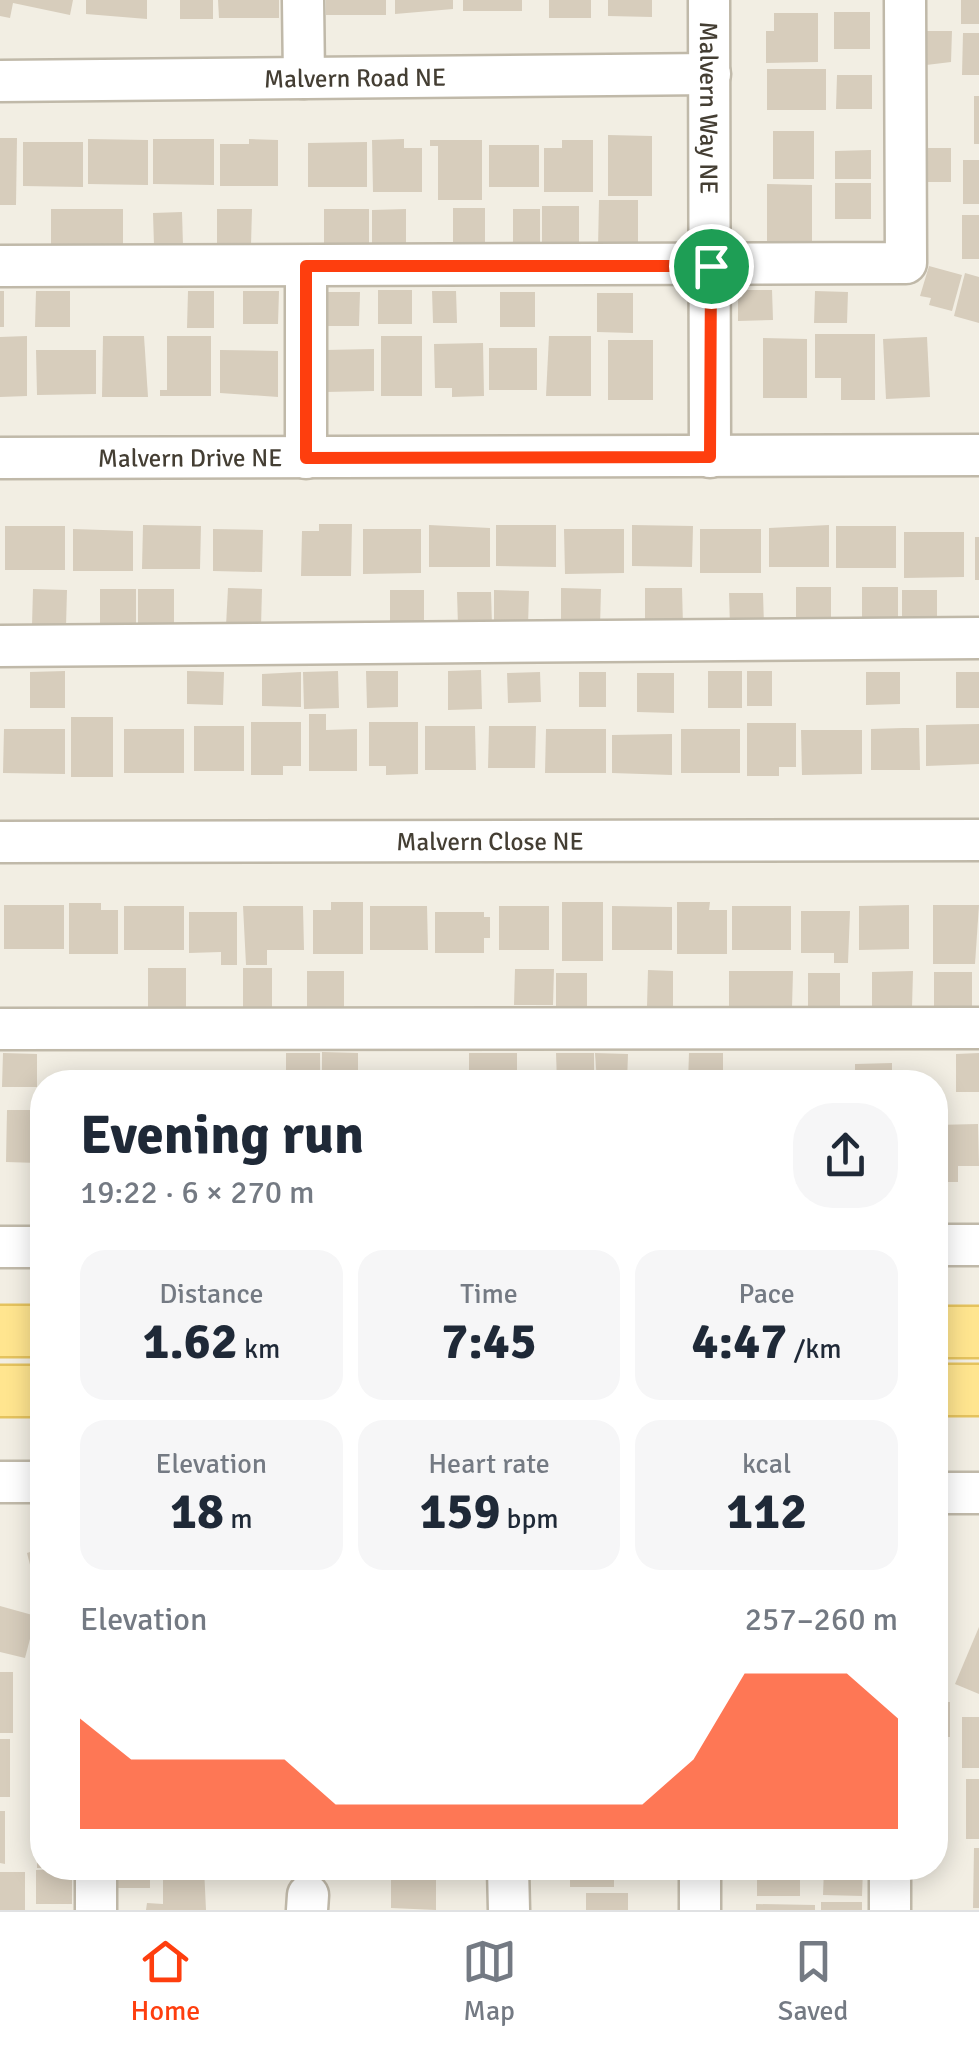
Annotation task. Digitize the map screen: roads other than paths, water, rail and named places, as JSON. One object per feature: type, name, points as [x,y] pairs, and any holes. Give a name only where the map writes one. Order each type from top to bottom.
[{"type":"main road","points":[[0,1331],[30,1331]]},
{"type":"main road","points":[[948,1332],[979,1332]]},
{"type":"main road","points":[[948,1390],[979,1390]]},
{"type":"main road","points":[[0,1391],[30,1391]]},
{"type":"street","points":[[303,0],[304,78]]},
{"type":"street","name":"Malvern Way NE","points":[[709,0],[710,457]]},
{"type":"street","points":[[0,266],[906,263],[904,0]]},
{"type":"street","name":"Malvern Road NE","points":[[0,82],[710,74]]},
{"type":"street","points":[[306,266],[306,458]]},
{"type":"street","name":"Malvern Drive NE","points":[[0,458],[979,455]]},
{"type":"street","points":[[0,646],[979,638]]},
{"type":"street","name":"Malvern Close NE","points":[[0,842],[979,840]]},
{"type":"street","points":[[0,1029],[979,1028]]},
{"type":"street","points":[[948,1245],[979,1244]]},
{"type":"street","points":[[0,1247],[30,1247]]},
{"type":"street","points":[[0,1482],[30,1482]]},
{"type":"street","points":[[948,1493],[979,1493]]},
{"type":"street","points":[[96,1880],[96,1910]]},
{"type":"street","points":[[508,1880],[508,1910]]},
{"type":"street","points":[[700,1880],[700,1910]]},
{"type":"street","points":[[890,1880],[890,1910]]}]
